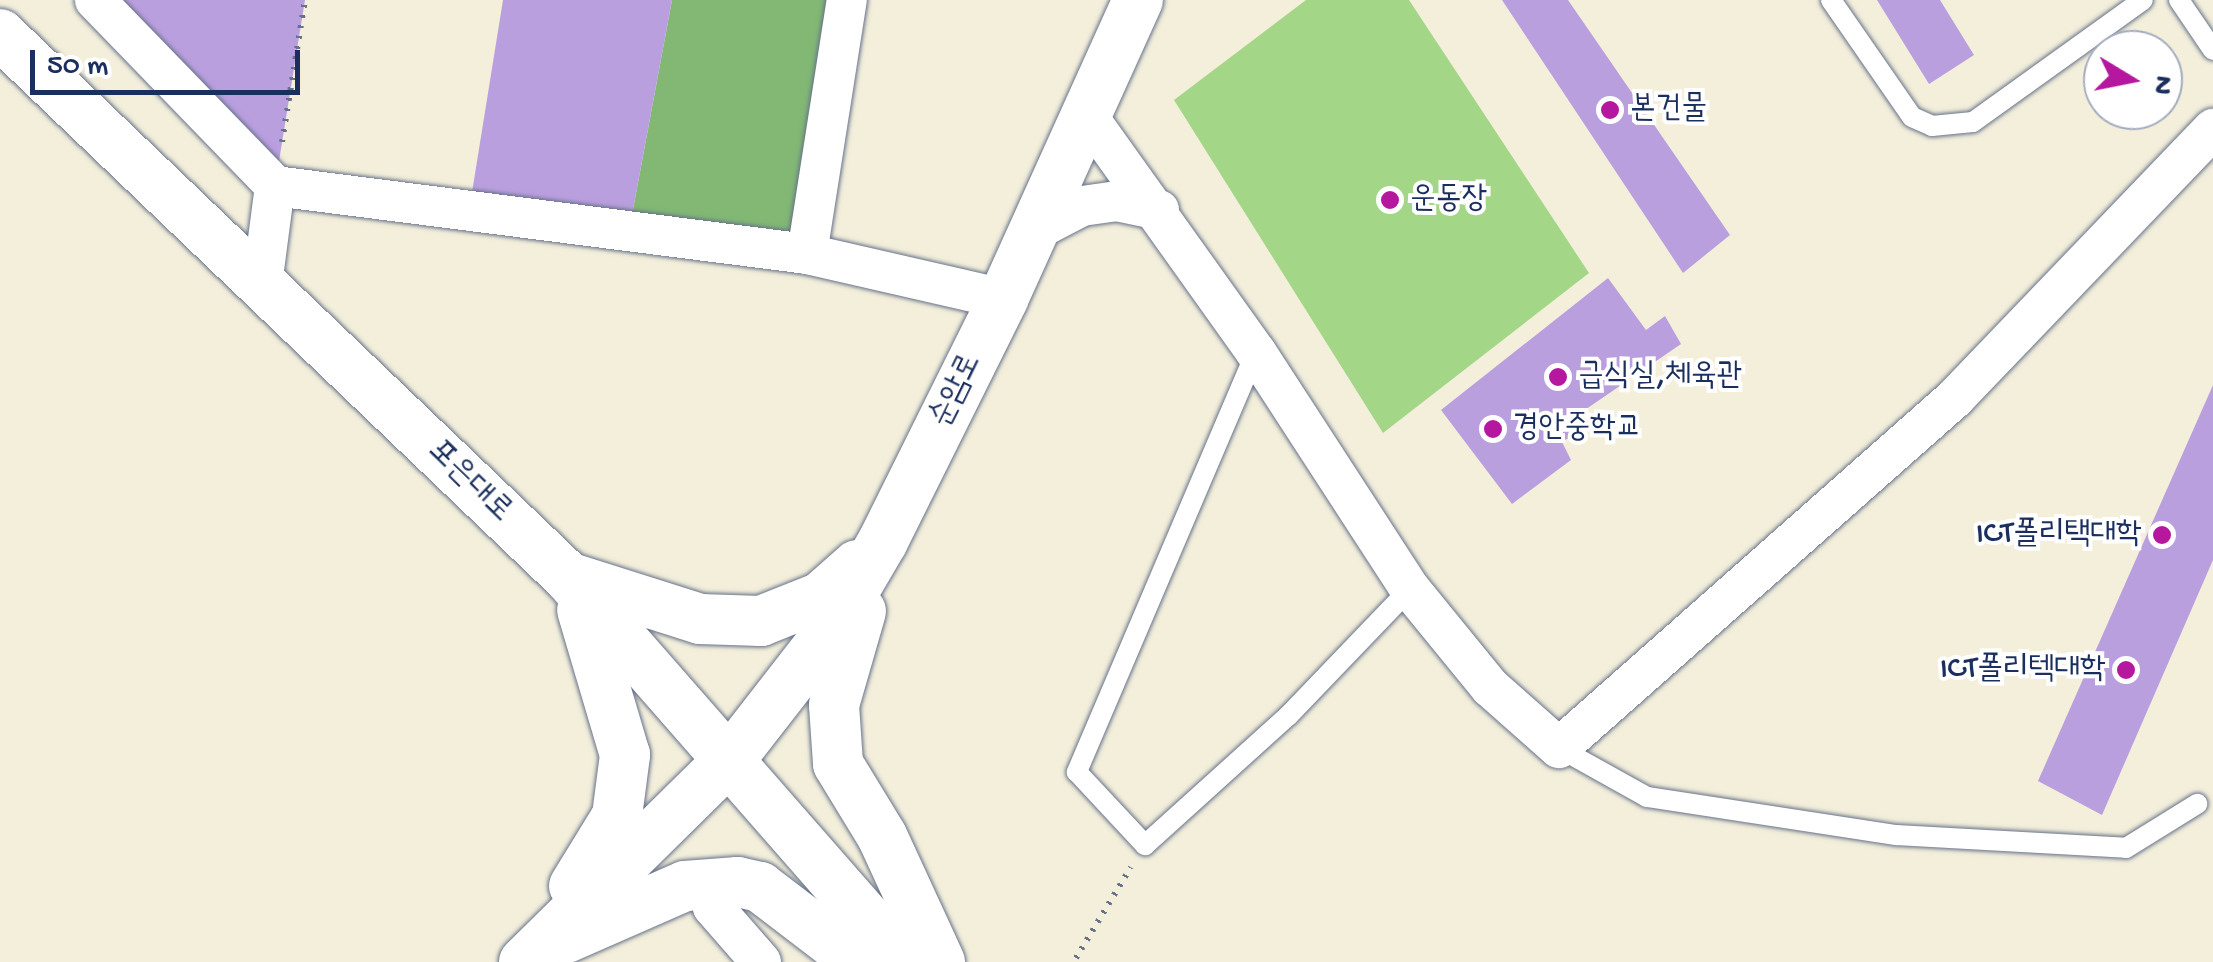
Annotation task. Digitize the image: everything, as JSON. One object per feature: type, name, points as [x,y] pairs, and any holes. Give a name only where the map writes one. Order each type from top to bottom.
[{"type":"street","points":[[95,0],[274,186],[807,254],[1003,299]]},
{"type":"street","points":[[807,254],[847,0]]},
{"type":"street","name":"순암로","points":[[529,957],[732,757],[786,695],[883,541],[1003,299],[1086,114],[1142,8]]},
{"type":"street","name":"포은대로","points":[[0,34],[569,578],[732,757],[905,962]]},
{"type":"street","points":[[1086,114],[1159,210],[1256,352],[1410,589],[1490,687],[1559,748],[1954,398],[2213,129]]},
{"type":"street","points":[[262,285],[274,186]]},
{"type":"street","points":[[1034,231],[1082,206],[1116,202],[1159,210]]},
{"type":"street","points":[[569,578],[700,619],[761,621],[820,597],[883,541]]},
{"type":"street","points":[[883,541],[846,657],[833,734],[838,764],[882,836],[940,962]]},
{"type":"street","points":[[529,957],[617,816],[624,786],[615,714],[569,578]]},
{"type":"street","points":[[529,957],[685,886],[710,881],[760,888],[858,962]]},
{"type":"street","points":[[710,881],[713,907],[761,962]]},
{"type":"lane","points":[[1831,0],[1912,117],[1942,126],[1973,122],[2143,0]]},
{"type":"lane","points":[[2179,0],[2213,50]]},
{"type":"lane","points":[[1256,352],[1077,772],[1145,845],[1288,716],[1410,589]]},
{"type":"lane","points":[[1559,748],[1647,797],[1896,834],[2126,848],[2197,804]]},
{"type":"path","points":[[274,186],[305,0]]},
{"type":"path","points":[[1076,958],[1145,845]]},
{"type":"green space","points":[[672,0],[847,0],[807,254],[629,231]]},
{"type":"green space","name":"운동장","points":[[1306,0],[1409,0],[1589,273],[1383,433],[1174,100]]},
{"type":"building","points":[[94,0],[305,0],[275,186]]},
{"type":"building","points":[[503,0],[672,0],[629,231],[469,211]]},
{"type":"building","name":"본건물","points":[[1502,0],[1568,0],[1730,235],[1683,273]]},
{"type":"building","points":[[1877,0],[1940,0],[1974,55],[1929,84]]},
{"type":"building","name":"급식실,체육관","points":[[1608,278],[1646,330],[1665,316],[1681,344],[1576,416],[1585,428],[1562,442],[1571,460],[1512,504],[1441,410]]},
{"type":"building","name":"ICT폴리텍대학","points":[[2213,385],[2213,560],[2102,815],[2038,781]]},
{"type":"place","name":"본건물","points":[[1610,110]]},
{"type":"place","name":"운동장","points":[[1390,200]]},
{"type":"place","name":"급식실,체육관","points":[[1558,377]]},
{"type":"place","name":"경안중학교","points":[[1493,429]]},
{"type":"place","name":"ICT폴리택대학","points":[[2162,535]]},
{"type":"place","name":"ICT폴리텍대학","points":[[2126,670]]}]
